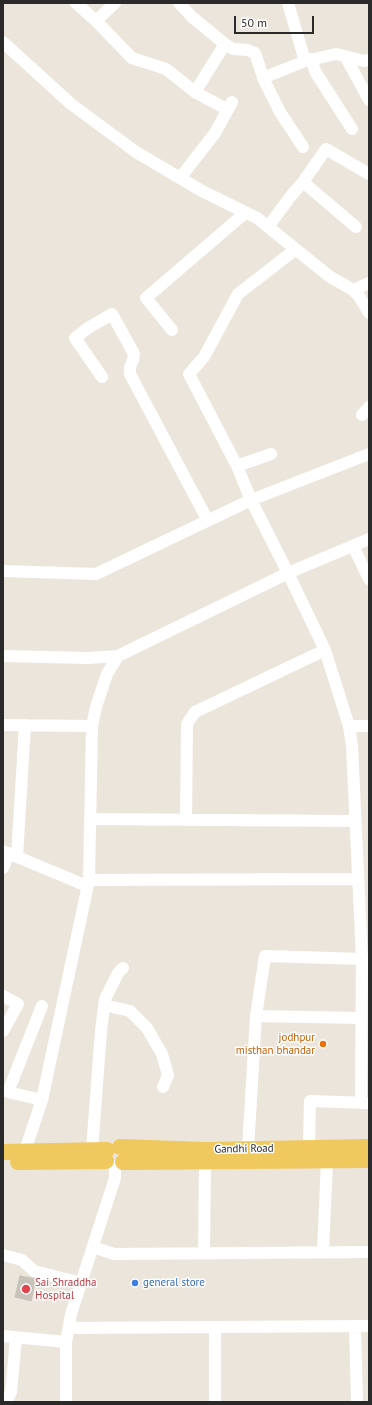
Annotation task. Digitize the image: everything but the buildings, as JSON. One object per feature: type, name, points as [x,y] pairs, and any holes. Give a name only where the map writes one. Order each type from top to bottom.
[{"type":"main road","name":"Gandhi Road","points":[[3,1163],[205,1150],[369,1147]]},
{"type":"main road","name":"Gandhi Road","points":[[3,1152],[25,1151],[205,1162],[369,1160]]},
{"type":"street","points":[[76,3],[132,58],[166,69],[195,92],[230,106],[215,133],[180,178]]},
{"type":"street","points":[[96,21],[114,3]]},
{"type":"street","points":[[179,3],[192,17],[225,44],[233,49],[248,50],[255,53],[263,78],[280,112],[303,147]]},
{"type":"street","points":[[288,3],[308,60],[352,129]]},
{"type":"street","points":[[4,43],[71,104],[136,152],[202,192],[256,218],[329,276],[353,290],[359,296],[369,313]]},
{"type":"street","points":[[195,92],[225,44]]},
{"type":"street","points":[[263,78],[308,60],[336,54],[364,61],[369,60]]},
{"type":"street","points":[[345,56],[369,100]]},
{"type":"street","points":[[268,227],[303,182],[326,149],[369,174]]},
{"type":"street","points":[[303,182],[356,227]]},
{"type":"street","points":[[172,330],[146,298],[245,213]]},
{"type":"street","points":[[296,249],[238,294],[204,357],[189,374],[237,466],[251,500],[325,650],[349,726],[352,746],[358,879],[365,928],[362,959],[361,1018],[365,1103],[310,1101],[309,1148]]},
{"type":"street","points":[[353,290],[369,283]]},
{"type":"street","points":[[102,377],[75,338],[88,328],[112,314],[134,354],[130,367],[130,374],[208,521]]},
{"type":"street","points":[[237,466],[271,454]]},
{"type":"street","points":[[3,571],[96,574],[251,500],[369,454]]},
{"type":"street","points":[[3,656],[88,658],[118,656],[288,573],[369,539]]},
{"type":"street","points":[[353,546],[369,579]]},
{"type":"street","points":[[186,820],[187,724],[195,712],[325,650]]},
{"type":"street","points":[[25,1151],[42,1100],[88,883],[92,726],[96,707],[107,674],[118,656]]},
{"type":"street","points":[[3,725],[92,726]]},
{"type":"street","points":[[3,868],[10,854],[25,725]]},
{"type":"street","points":[[349,726],[369,726]]},
{"type":"street","points":[[90,819],[355,821]]},
{"type":"street","points":[[10,854],[88,883],[358,879]]},
{"type":"street","points":[[248,1149],[256,1016],[265,956],[362,959]]},
{"type":"street","points":[[66,1402],[66,1342],[72,1314],[115,1178],[110,1156],[101,1031],[105,999],[118,973],[123,968]]},
{"type":"street","points":[[3,996],[18,1004],[3,1031]]},
{"type":"street","points":[[104,1005],[130,1011],[147,1028],[162,1054],[168,1075],[163,1087]]},
{"type":"street","points":[[42,1006],[8,1092],[42,1100]]},
{"type":"street","points":[[256,1016],[361,1018]]},
{"type":"street","points":[[324,1252],[327,1160]]},
{"type":"street","points":[[204,1253],[205,1162]]},
{"type":"street","points":[[93,1247],[114,1254],[369,1252]]},
{"type":"street","points":[[3,1255],[22,1260],[34,1271],[82,1283]]},
{"type":"street","points":[[355,1326],[357,1402]]},
{"type":"street","points":[[69,1328],[369,1326]]},
{"type":"street","points":[[215,1327],[215,1402]]},
{"type":"street","points":[[3,1336],[66,1342]]},
{"type":"street","points":[[6,1402],[11,1392],[16,1338]]},
{"type":"place","name":"jodhpur misthan bhandar","points":[[323,1044]]},
{"type":"place","name":"general store","points":[[135,1283]]},
{"type":"place","name":"Sai Shraddha Hospital","points":[[26,1289]]}]
